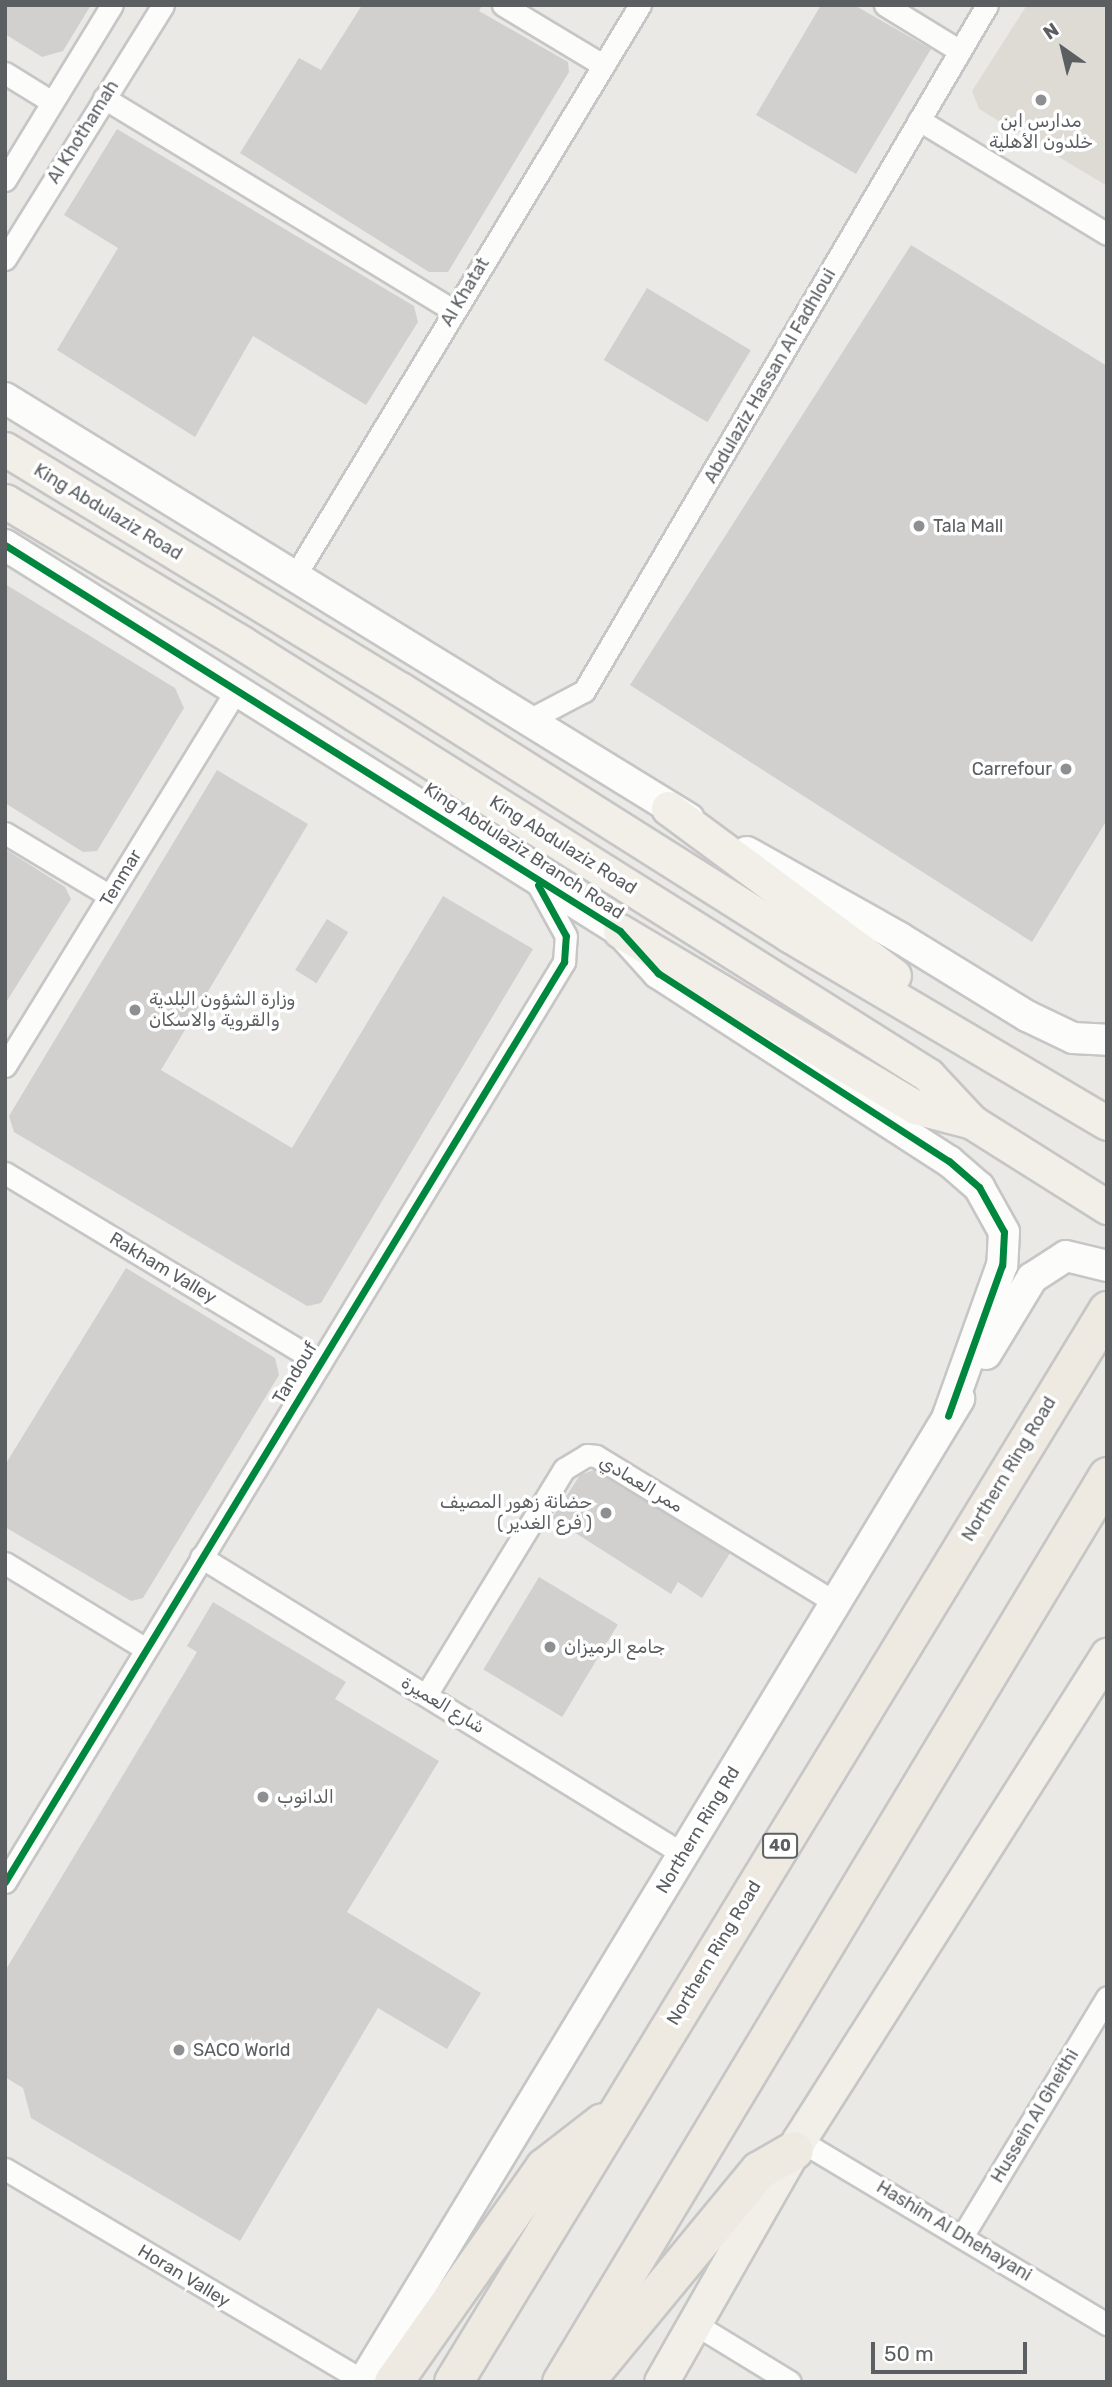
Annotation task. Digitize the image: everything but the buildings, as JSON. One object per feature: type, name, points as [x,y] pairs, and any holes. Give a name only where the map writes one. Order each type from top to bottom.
[{"type":"highway","name":"Northern Ring Road","points":[[453,2382],[1107,1310]]},
{"type":"highway","points":[[561,2382],[1107,1476]]},
{"type":"highway","points":[[393,2382],[544,2167],[619,2109]]},
{"type":"highway","points":[[584,2382],[759,2170],[797,2145]]},
{"type":"main road","name":"King Abdulaziz Road","points":[[5,449],[725,894],[1107,1123]]},
{"type":"main road","name":"King Abdulaziz Road","points":[[5,501],[699,929],[928,1075],[972,1122],[1107,1207]]},
{"type":"main road","points":[[668,808],[1018,1069]]},
{"type":"main road","points":[[620,931],[915,1108],[972,1122]]},
{"type":"main road","points":[[661,2382],[797,2145],[1107,1655]]},
{"type":"street","points":[[5,180],[112,5]]},
{"type":"street","name":"Al Khothamah","points":[[5,260],[163,5]]},
{"type":"street","points":[[503,5],[603,65]]},
{"type":"street","name":"Al Khatat","points":[[293,579],[640,5]]},
{"type":"street","points":[[885,5],[960,51]]},
{"type":"street","name":"Abdulaziz Hassan Al Fadhloui","points":[[527,721],[583,691],[987,5]]},
{"type":"street","points":[[5,73],[52,102]]},
{"type":"street","points":[[104,99],[454,311]]},
{"type":"street","points":[[919,120],[1107,234]]},
{"type":"street","points":[[5,398],[178,502],[293,579],[668,808],[900,937],[1027,1016],[1073,1038],[1107,1041]]},
{"type":"street","name":"King Abdulaziz Branch Road","points":[[5,545],[620,931],[658,973],[949,1161],[979,1187],[1004,1232],[1002,1265],[948,1416]]},
{"type":"street","name":"Tenmar","points":[[5,1066],[237,689]]},
{"type":"street","points":[[5,833],[110,896]]},
{"type":"street","name":"Tandouf","points":[[5,1882],[564,962],[566,936],[533,877]]},
{"type":"street","name":"Rakham Valley","points":[[5,1173],[320,1363]]},
{"type":"street","name":"Northern Ring Rd","points":[[363,2381],[1032,1278],[1066,1256],[1103,1264]]},
{"type":"street","name":"ممر العمادي","points":[[426,1695],[564,1469],[587,1455],[596,1456],[836,1603]]},
{"type":"street","name":"شارع العميرة","points":[[201,1557],[683,1854]]},
{"type":"street","points":[[5,1563],[146,1649]]},
{"type":"street","name":"Hussein Al Gheithi","points":[[963,2235],[1107,1997]]},
{"type":"street","name":"Hashim Al Dhehayani","points":[[797,2145],[963,2235],[1107,2324]]},
{"type":"street","name":"Horan Valley","points":[[5,2169],[363,2381]]},
{"type":"street","points":[[695,2324],[790,2382]]},
{"type":"shaded area","name":"مدارس ابن خلدون الأهلية","points":[[1027,5],[1107,5],[1107,186],[979,109],[972,91]]},
{"type":"cycle path","points":[[5,545],[620,931],[658,973],[949,1161],[979,1187],[1004,1232],[1002,1265],[948,1416]]},
{"type":"cycle path","points":[[5,1882],[564,962],[566,936],[538,885]]},
{"type":"place","name":"مدارس ابن خلدون الأهلية","points":[[1041,100]]},
{"type":"place","name":"Tala Mall","points":[[919,526]]},
{"type":"place","name":"Carrefour","points":[[1066,769]]},
{"type":"place","name":"وزارة الشؤون البلدية والقروية والاسكان","points":[[135,1010]]},
{"type":"place","name":"حضانة زهور المصيف ( فرع الغدير )","points":[[606,1513]]},
{"type":"place","name":"جامع الرميزان","points":[[550,1647]]},
{"type":"place","name":"الدانوب","points":[[263,1797]]},
{"type":"place","name":"SACO World","points":[[179,2050]]}]
